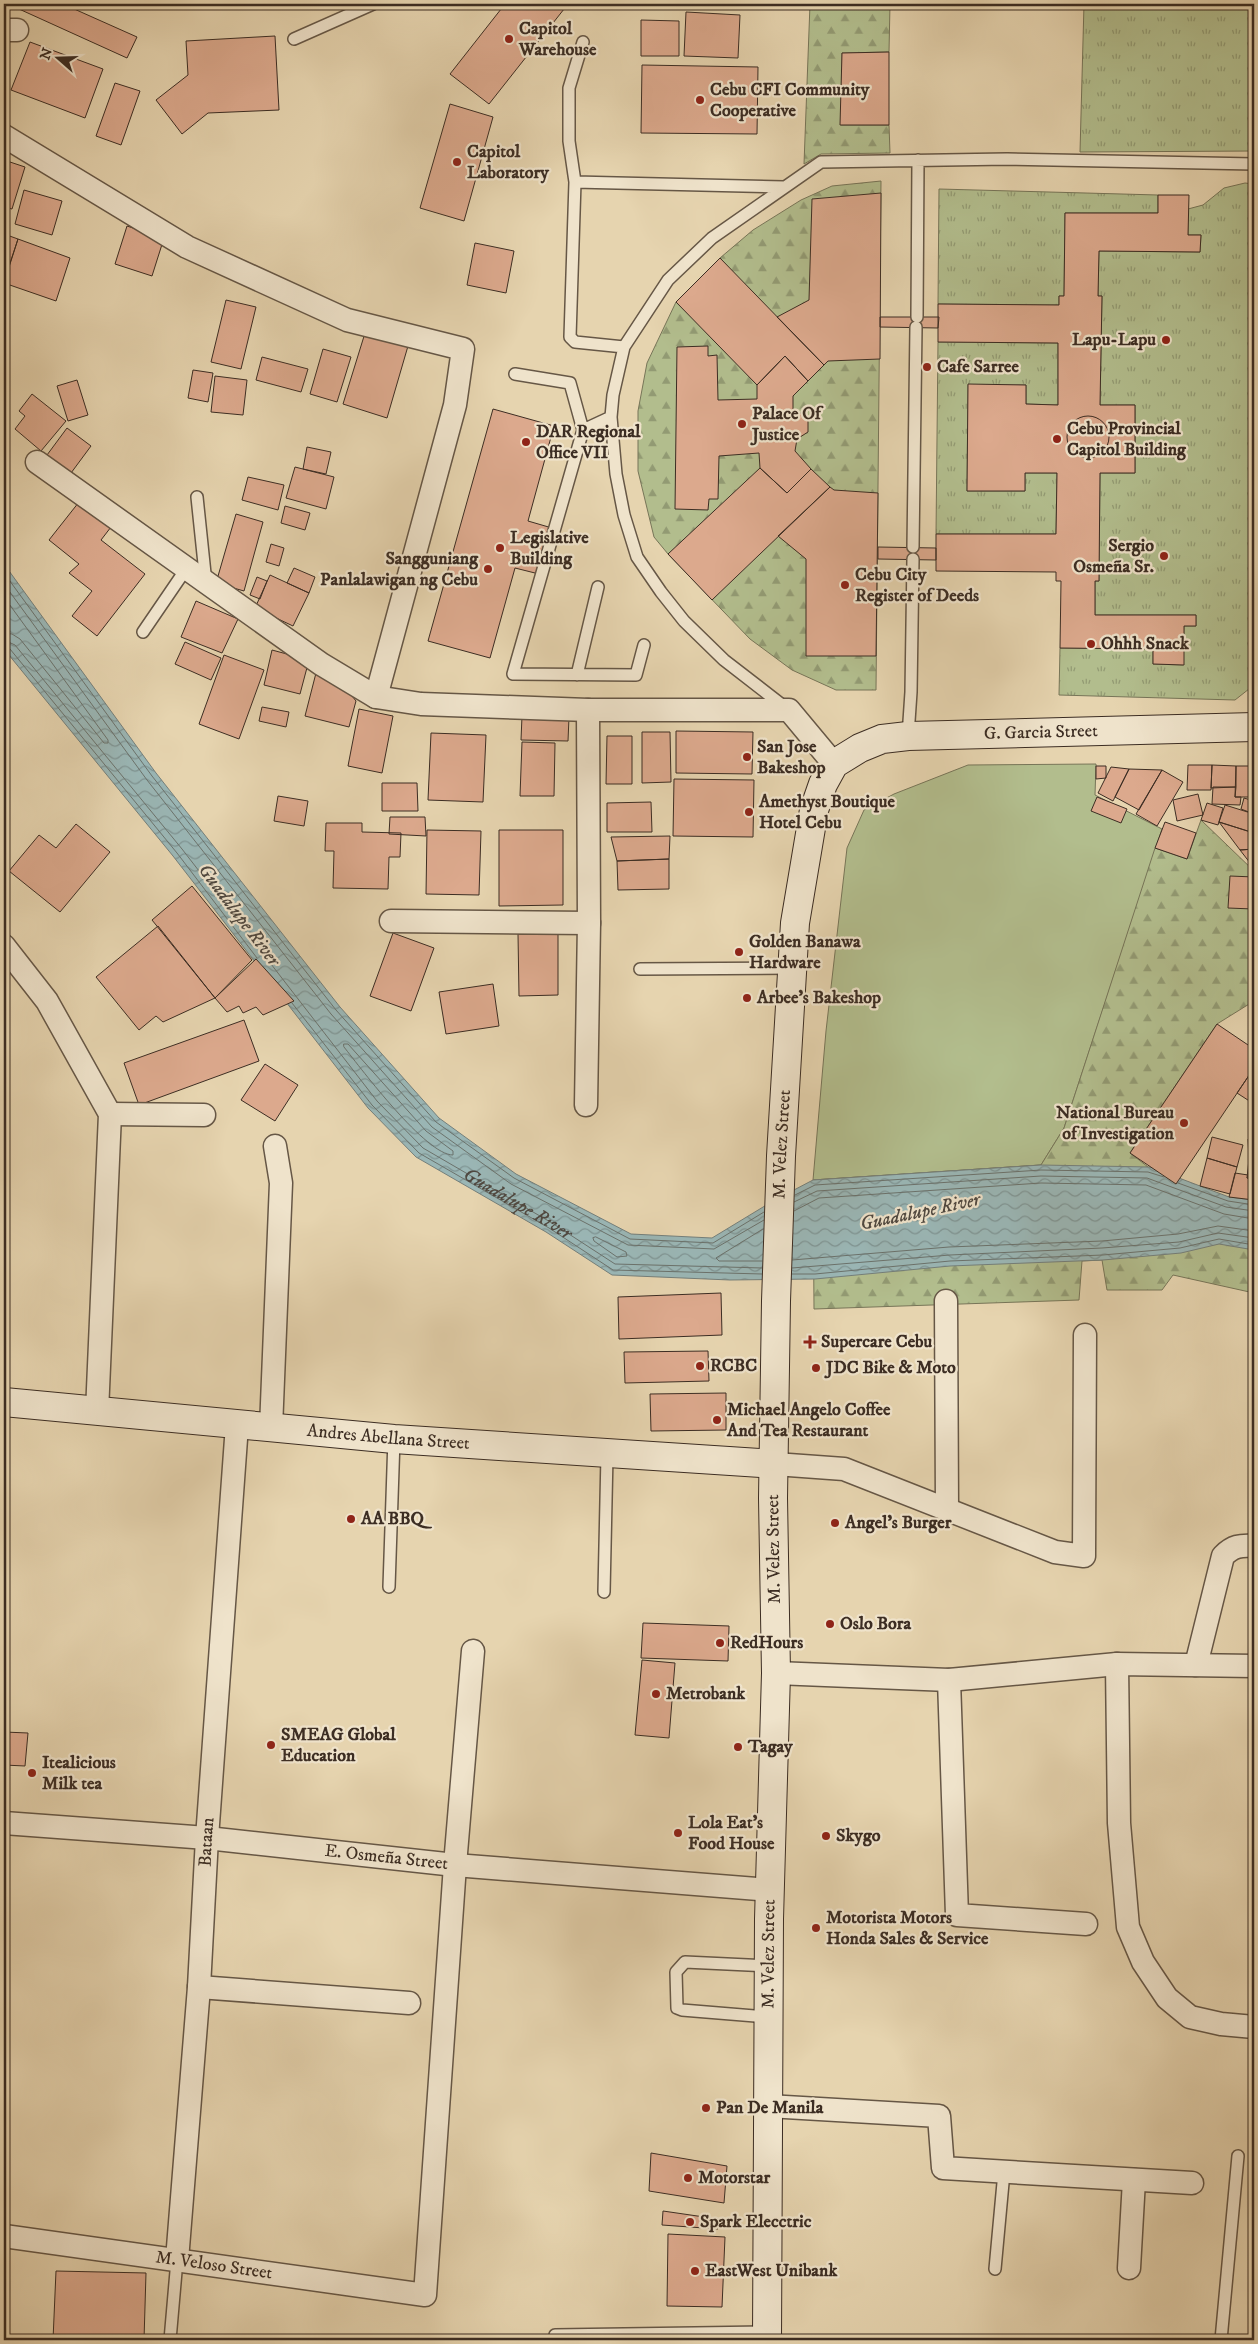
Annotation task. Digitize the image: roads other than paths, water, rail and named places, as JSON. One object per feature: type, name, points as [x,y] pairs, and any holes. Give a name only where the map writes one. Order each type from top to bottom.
[{"type":"main road","name":"G. Garcia Street","points":[[834,764],[867,745],[882,740],[908,736],[1254,727]]},
{"type":"main road","name":"M. Velez Street","points":[[767,2336],[768,1966],[776,1673],[773,1498],[776,1301],[781,1156],[795,923],[810,827],[823,784],[834,764]]},
{"type":"main road","name":"Andres Abellana Street","points":[[4,1402],[394,1439],[775,1464]]},
{"type":"street","points":[[4,136],[187,247],[347,320],[463,349],[455,405],[376,697]]},
{"type":"street","points":[[37,462],[321,664],[376,697],[421,704],[588,710],[789,710],[834,764]]},
{"type":"street","points":[[586,1105],[589,923],[588,710]]},
{"type":"street","points":[[391,921],[589,923]]},
{"type":"street","points":[[4,946],[47,1000],[110,1114],[97,1412]]},
{"type":"street","points":[[110,1114],[204,1115]]},
{"type":"street","points":[[271,1428],[281,1183],[275,1146]]},
{"type":"street","points":[[946,1301],[947,1509]]},
{"type":"street","points":[[775,1464],[844,1469],[1056,1552],[1084,1556],[1085,1335]]},
{"type":"street","name":"Bataan","points":[[176,2260],[199,1987],[207,1838],[237,1424]]},
{"type":"street","points":[[1196,1665],[1223,1556],[1231,1548],[1241,1545],[1254,1546]]},
{"type":"street","points":[[455,1865],[473,1652]]},
{"type":"street","points":[[776,1673],[949,1680],[1118,1664],[1254,1666]]},
{"type":"street","points":[[1118,1664],[1119,1823],[1128,1927],[1143,1962],[1167,1998],[1190,2017],[1221,2024],[1254,2027]]},
{"type":"street","points":[[949,1680],[957,1915],[1086,1924]]},
{"type":"street","name":"E. Osmeña Street","points":[[4,1823],[207,1838],[455,1865],[770,1890]]},
{"type":"street","name":"M. Veloso Street","points":[[4,2236],[424,2295],[455,1865]]},
{"type":"street","points":[[199,1987],[409,2003]]},
{"type":"street","points":[[768,2106],[940,2116],[943,2168],[1192,2183]]},
{"type":"street","points":[[1129,2268],[1134,2180]]},
{"type":"lane","points":[[294,39],[373,4]]},
{"type":"lane","points":[[583,42],[569,88],[569,141],[575,182],[570,337],[575,342],[624,348]]},
{"type":"lane","points":[[913,547],[918,160]]},
{"type":"lane","points":[[789,710],[724,660],[684,621],[637,557],[624,515],[619,490],[611,417],[614,386],[624,348],[668,280],[712,238],[820,162],[1108,160],[1254,164]]},
{"type":"lane","points":[[575,182],[784,187]]},
{"type":"lane","points":[[515,374],[570,383],[583,430],[513,674],[636,675],[644,645]]},
{"type":"lane","points":[[583,430],[611,417]]},
{"type":"lane","points":[[197,497],[207,584]]},
{"type":"lane","points":[[908,736],[912,692],[913,560]]},
{"type":"lane","points":[[143,632],[186,569]]},
{"type":"lane","points":[[577,675],[598,587]]},
{"type":"lane","points":[[640,969],[792,968]]},
{"type":"lane","points":[[389,1587],[394,1439]]},
{"type":"lane","points":[[604,1592],[607,1454]]},
{"type":"lane","points":[[768,1966],[685,1962],[676,1972],[675,2000],[677,2008],[682,2010],[768,2017]]},
{"type":"lane","points":[[1221,2340],[1238,2156]]},
{"type":"lane","points":[[995,2269],[1004,2172]]},
{"type":"lane","points":[[170,2340],[176,2260]]},
{"type":"lane","points":[[555,2334],[767,2336]]},
{"type":"water","name":"Guadalupe River","points":[[4,564],[156,773],[340,1007],[439,1118],[516,1174],[631,1234],[712,1238],[773,1201],[813,1180],[1041,1165],[1150,1167],[1229,1197],[1254,1200],[1254,1250],[1219,1244],[1181,1253],[1103,1260],[950,1266],[815,1279],[730,1280],[612,1275],[546,1232],[416,1157],[368,1108],[173,856],[4,649]]},
{"type":"place","name":"Capitol Warehouse","points":[[509,39]]},
{"type":"place","name":"Cebu CFI Community Cooperative","points":[[700,100]]},
{"type":"place","name":"Capitol Laboratory","points":[[457,162]]},
{"type":"place","name":"Lapu-Lapu","points":[[1166,340]]},
{"type":"place","name":"Cafe Sarree","points":[[927,367]]},
{"type":"place","name":"Palace Of Justice","points":[[742,424]]},
{"type":"place","name":"Cebu Provincial Capitol Building","points":[[1057,439]]},
{"type":"place","name":"DAR Regional Office VII","points":[[526,442]]},
{"type":"place","name":"Legislative Building","points":[[500,548]]},
{"type":"place","name":"Sergio Osmeña Sr.","points":[[1164,556]]},
{"type":"place","name":"Sangguniang Panlalawigan ng Cebu","points":[[488,569]]},
{"type":"place","name":"Cebu City Register of Deeds","points":[[845,585]]},
{"type":"place","name":"Ohhh Snack","points":[[1091,644]]},
{"type":"place","name":"San Jose Bakeshop","points":[[747,757]]},
{"type":"place","name":"Amethyst Boutique Hotel Cebu","points":[[749,812]]},
{"type":"place","name":"Golden Banawa Hardware","points":[[739,952]]},
{"type":"place","name":"Arbee's Bakeshop","points":[[747,998]]},
{"type":"place","name":"National Bureau of Investigation","points":[[1184,1123]]},
{"type":"place","name":"Supercare Cebu","points":[[810,1342]]},
{"type":"place","name":"RCBC","points":[[700,1366]]},
{"type":"place","name":"JDC Bike & Moto","points":[[816,1368]]},
{"type":"place","name":"Michael Angelo Coffee And Tea Restaurant","points":[[717,1420]]},
{"type":"place","name":"AA BBQ","points":[[351,1519]]},
{"type":"place","name":"Angel's Burger","points":[[835,1523]]},
{"type":"place","name":"Oslo Bora","points":[[830,1624]]},
{"type":"place","name":"RedHours","points":[[720,1643]]},
{"type":"place","name":"Metrobank","points":[[656,1694]]},
{"type":"place","name":"SMEAG Global Education","points":[[271,1745]]},
{"type":"place","name":"Tagay","points":[[738,1747]]},
{"type":"place","name":"Itealicious Milk tea","points":[[32,1773]]},
{"type":"place","name":"Lola Eat's Food House","points":[[678,1833]]},
{"type":"place","name":"Skygo","points":[[826,1836]]},
{"type":"place","name":"Motorista Motors Honda Sales & Service","points":[[816,1928]]},
{"type":"place","name":"Pan De Manila","points":[[706,2108]]},
{"type":"place","name":"Motorstar","points":[[688,2178]]},
{"type":"place","name":"Spark Elecctric","points":[[690,2222]]},
{"type":"place","name":"EastWest Unibank","points":[[695,2271]]}]
